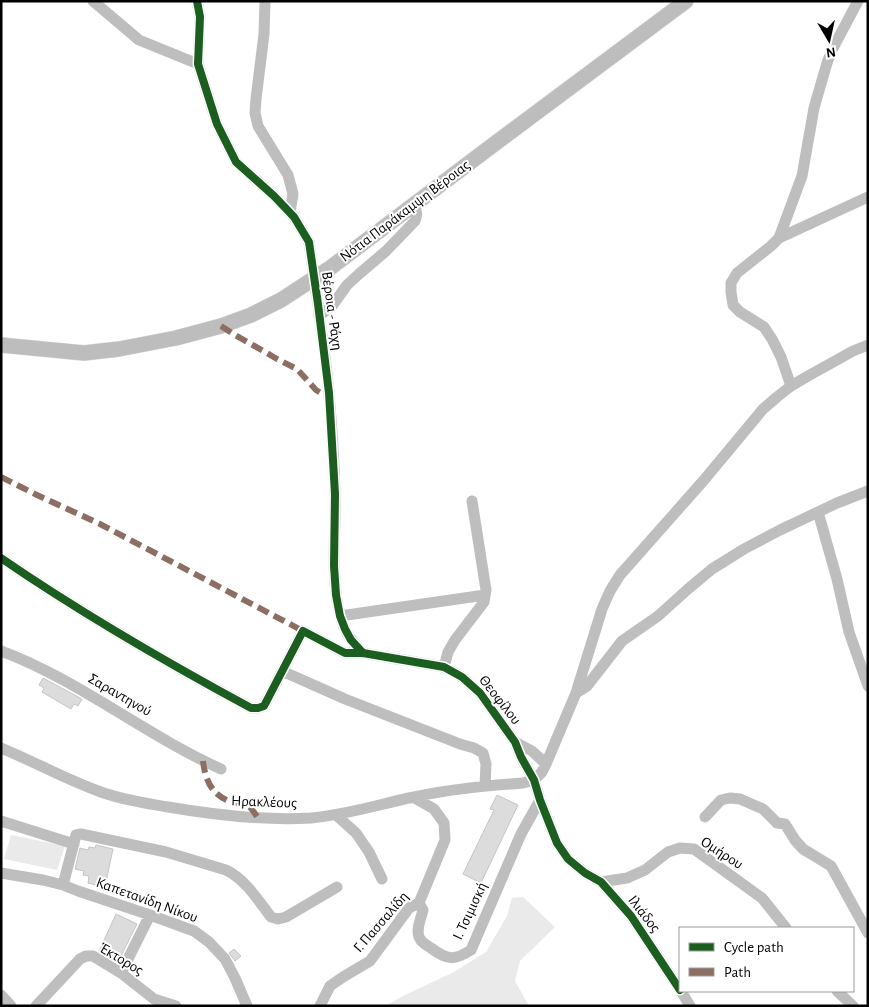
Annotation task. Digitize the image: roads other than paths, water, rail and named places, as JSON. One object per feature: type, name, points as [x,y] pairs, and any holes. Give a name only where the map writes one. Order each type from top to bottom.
[{"type":"main road","name":"Νότια Παράκαμψη Βέροιας","points":[[1,345],[84,353],[119,348],[167,340],[221,326],[251,315],[281,300],[330,268],[686,1]]},
{"type":"street","points":[[93,1],[139,40],[198,64]]},
{"type":"street","name":"Βέροια - Ράχη","points":[[197,1],[200,17],[198,64],[217,124],[236,162],[290,212],[308,242],[319,310],[329,393],[335,494],[336,595],[340,616],[350,640],[363,653]]},
{"type":"street","points":[[265,1],[264,34],[255,113],[258,126],[288,175],[293,194],[290,212]]},
{"type":"street","points":[[779,238],[802,176],[814,108],[827,63],[858,1]]},
{"type":"street","points":[[791,386],[781,357],[764,327],[740,312],[733,304],[731,283],[737,273],[779,238],[868,197]]},
{"type":"street","points":[[319,310],[332,306],[347,285],[386,251],[415,221],[418,216],[417,211],[412,206]]},
{"type":"street","points":[[534,780],[542,772],[546,764],[576,693],[602,609],[620,575],[764,410],[791,386],[846,355],[868,345]]},
{"type":"street","points":[[576,693],[586,686],[622,641],[658,616],[712,569],[744,549],[818,512],[868,491]]},
{"type":"street","points":[[444,667],[448,652],[455,640],[484,602],[486,590],[472,501]]},
{"type":"street","points":[[818,512],[837,578],[849,632],[868,686]]},
{"type":"street","points":[[1,558],[145,649],[251,708],[264,706],[282,671],[345,699],[474,748],[483,753],[486,764],[485,786]]},
{"type":"street","points":[[340,616],[485,595]]},
{"type":"street","name":"Θεοφίλου","points":[[282,671],[302,631],[345,653],[363,653],[444,667],[462,677],[480,693],[515,742],[534,780],[540,800]]},
{"type":"street","name":"Σαραντηνού","points":[[1,650],[45,669],[186,751],[222,769]]},
{"type":"street","name":"Θεοφίλου","points":[[515,742],[532,751],[546,764]]},
{"type":"street","name":"Ηρακλέους","points":[[1,748],[63,777],[103,793],[131,801],[224,815],[270,819],[336,815],[449,790],[523,783],[534,780]]},
{"type":"street","name":"Γ. Πασσαλίδη","points":[[320,1006],[330,986],[370,961],[409,908],[419,903],[444,840],[444,823],[434,809],[413,797]]},
{"type":"street","points":[[705,817],[721,800],[730,798],[740,799],[763,809],[777,823],[785,824],[803,849],[831,866],[868,933]]},
{"type":"street","name":"Ιλιάδος","points":[[540,800],[557,843],[568,859],[584,873],[601,882],[631,916],[679,987]]},
{"type":"street","name":"Ι. Τσιμισκή","points":[[419,903],[422,910],[418,930],[419,937],[423,943],[441,955],[452,958],[461,956],[471,950],[521,834],[540,800]]},
{"type":"street","points":[[336,815],[356,833],[369,852],[382,879]]},
{"type":"street","points":[[1,821],[74,844]]},
{"type":"street","points":[[62,885],[76,835],[87,834],[166,852],[234,873],[271,917],[278,919],[286,917],[336,887]]},
{"type":"street","name":"Ομήρου","points":[[601,882],[627,878],[645,870],[668,852],[680,848],[694,849],[762,898],[785,927]]},
{"type":"street","name":"Καπετανίδη Νίκου","points":[[1,873],[62,885],[194,932],[209,942],[225,959],[247,1006]]},
{"type":"street","points":[[121,973],[150,915]]},
{"type":"street","name":"Έκτορος","points":[[36,1006],[86,956],[93,956],[121,973],[152,1002],[176,1006]]},
{"type":"street","name":"Ιλιάδος","points":[[682,992],[690,1006]]},
{"type":"street","points":[[837,992],[853,1006]]},
{"type":"street","points":[[1,995],[11,1006]]}]
